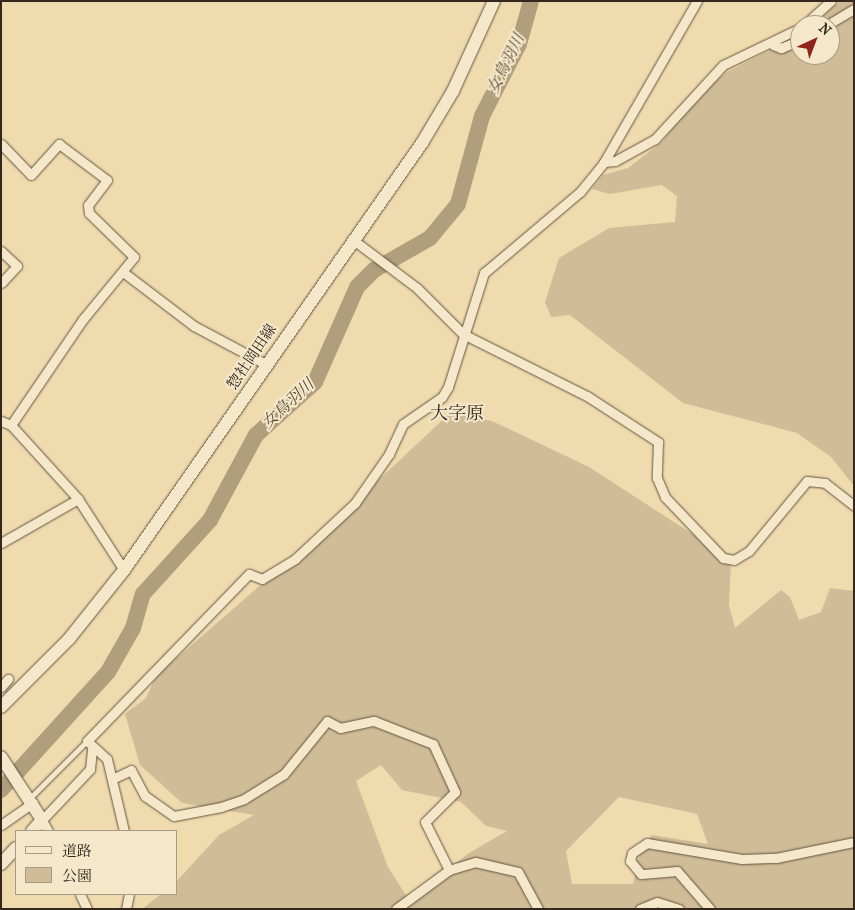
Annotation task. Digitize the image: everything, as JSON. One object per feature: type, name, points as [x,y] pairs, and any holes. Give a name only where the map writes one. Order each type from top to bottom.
[{"type":"main road","name":"惣社岡田線","points":[[1,707],[75,632],[124,570],[356,241],[443,111],[494,1]]},
{"type":"main road","points":[[1,757],[30,798],[45,826]]},
{"type":"main road","points":[[1,864],[15,849]]},
{"type":"street","points":[[45,826],[90,769],[89,745],[249,574],[262,579],[295,559],[355,503],[389,454],[403,424],[442,397],[484,273],[580,192],[604,162],[696,1]]},
{"type":"street","points":[[815,15],[830,1]]},
{"type":"street","points":[[840,17],[854,9]]},
{"type":"street","points":[[604,162],[615,161],[655,139],[723,65],[772,45],[790,34]]},
{"type":"street","points":[[772,45],[781,48],[790,44]]},
{"type":"street","points":[[1,144],[31,175],[59,144],[107,180],[88,205],[89,213],[133,250],[134,257],[83,319],[11,425]]},
{"type":"street","points":[[356,241],[417,288],[463,334],[587,396],[658,442],[656,478],[665,497],[723,558],[734,560],[749,551],[807,481],[825,483],[854,506]]},
{"type":"street","points":[[1,251],[17,266],[1,284]]},
{"type":"street","points":[[123,272],[194,326],[267,365]]},
{"type":"street","points":[[1,421],[11,425],[78,499],[124,570]]},
{"type":"street","points":[[1,544],[78,499]]},
{"type":"street","points":[[1,687],[8,679]]},
{"type":"street","points":[[112,779],[132,770],[145,796],[174,816],[221,807],[244,799],[284,774],[326,721],[340,728],[374,721],[433,744],[454,792],[425,822],[449,870]]},
{"type":"street","points":[[89,745],[107,759],[124,830]]},
{"type":"street","points":[[1,825],[30,798]]},
{"type":"street","points":[[710,909],[677,871],[640,874],[630,861],[632,853],[647,843],[742,859],[776,858],[854,842]]},
{"type":"street","points":[[396,909],[449,870],[475,862],[510,867],[526,883],[538,909]]},
{"type":"street","points":[[80,895],[87,909]]},
{"type":"street","points":[[126,909],[129,895]]},
{"type":"street","points":[[640,909],[657,902],[679,909]]},
{"type":"lane","points":[[30,798],[89,745]]},
{"type":"green space","points":[[840,1],[854,1],[854,486],[831,457],[797,433],[683,403],[570,315],[551,317],[545,302],[559,258],[609,228],[675,222],[677,196],[662,185],[610,194],[592,189],[603,175],[628,168],[662,142],[700,93],[727,72],[790,40],[790,65],[840,65],[840,15],[824,15]]},
{"type":"green space","points":[[450,413],[492,421],[589,467],[731,559],[729,605],[735,628],[781,590],[790,597],[799,620],[821,612],[830,588],[854,591],[854,909],[142,909],[160,895],[178,895],[178,880],[219,835],[254,815],[182,803],[140,765],[125,714],[146,698],[156,676],[339,517]],"holes":[[[381,765],[402,790],[461,802],[486,826],[507,831],[469,853],[409,900],[388,867],[356,781]],[[619,797],[697,814],[708,844],[652,835],[640,853],[633,884],[572,884],[566,851]]]},
{"type":"waterway","name":"女鳥羽川","points":[[1,790],[108,672],[133,628],[143,594],[210,520],[256,435],[315,382],[357,287],[374,270],[430,238],[458,204],[482,116],[519,44],[531,1]]},
{"type":"district","name":"大字原","points":[[457,414]]}]
